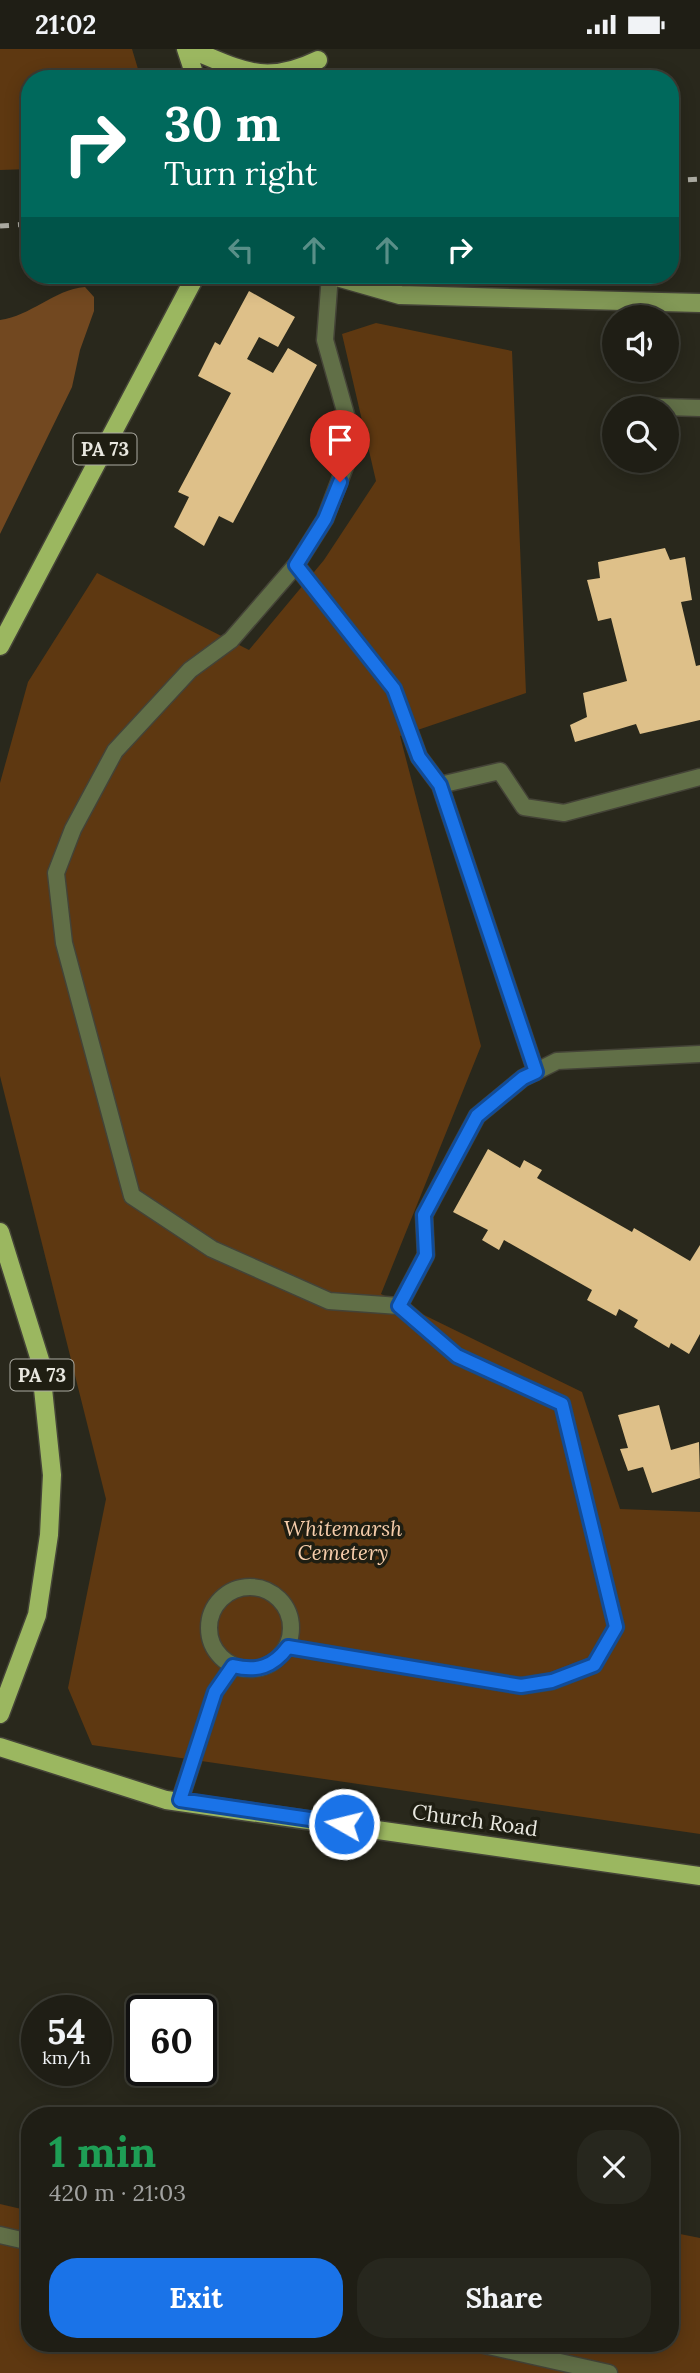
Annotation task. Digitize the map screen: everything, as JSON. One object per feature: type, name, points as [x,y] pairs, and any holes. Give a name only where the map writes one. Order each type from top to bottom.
[{"type":"main road","points":[[188,49],[242,70]]},
{"type":"main road","points":[[188,49],[194,70]]},
{"type":"main road","points":[[297,70],[321,55]]},
{"type":"main road","name":"PA 73","points":[[0,646],[191,284]]},
{"type":"main road","name":"PA 73","points":[[0,1232],[40,1360],[52,1475],[49,1535],[37,1615],[0,1714]]},
{"type":"main road","name":"Church Road","points":[[0,1747],[166,1800],[700,1876]]},
{"type":"street","points":[[362,284],[400,295],[700,303]]},
{"type":"lane","points":[[288,1647],[521,1686],[552,1681],[594,1665],[616,1627],[562,1404],[457,1356],[399,1306],[329,1301],[212,1249],[132,1196],[64,943],[56,873],[73,829],[115,751],[190,670],[231,640],[296,565],[325,519],[354,443],[325,340],[329,284]]},
{"type":"lane","points":[[679,407],[700,408]]},
{"type":"lane","points":[[296,565],[394,689],[419,757],[440,785],[536,1072]]},
{"type":"lane","points":[[440,785],[500,771],[524,807],[564,813],[700,776]]},
{"type":"lane","points":[[399,1306],[426,1255],[424,1215],[477,1116],[523,1078],[557,1061],[700,1054]]},
{"type":"lane","points":[[250,1586],[277,1595],[291,1619],[288,1647],[281,1657],[258,1669],[233,1666],[221,1658],[213,1647],[209,1619],[224,1596],[236,1589],[250,1586]]},
{"type":"lane","points":[[180,1800],[215,1692],[233,1666]]},
{"type":"lane","points":[[0,2235],[21,2240]]},
{"type":"lane","points":[[514,2352],[609,2373]]},
{"type":"green space","points":[[0,49],[132,49],[138,70],[21,70],[21,169],[0,170]]},
{"type":"green space","name":"Whitemarsh Cemetery","points":[[376,323],[512,351],[526,693],[400,736],[481,1046],[381,1294],[582,1392],[620,1509],[700,1512],[700,1834],[92,1745],[68,1688],[106,1499],[0,1076],[0,783],[28,682],[97,573],[249,650],[324,560],[376,481],[342,334]]},
{"type":"green space","points":[[0,2204],[21,2209],[21,2352],[679,2352],[679,2234],[700,2238],[700,2373],[0,2373]]},
{"type":"shaded area","points":[[85,287],[94,297],[94,311],[80,350],[72,387],[0,534],[0,320],[22,314],[73,289]]},
{"type":"building","points":[[249,291],[295,317],[278,347],[259,337],[247,359],[273,373],[288,348],[317,365],[233,523],[219,516],[204,546],[174,527],[189,497],[178,492],[231,393],[198,376],[215,342],[220,345]]},
{"type":"building","points":[[665,548],[670,560],[685,557],[692,600],[681,602],[696,666],[700,665],[700,720],[640,734],[636,724],[575,742],[570,725],[587,717],[583,693],[627,681],[611,618],[598,621],[587,580],[600,578],[598,562]]},
{"type":"building","points":[[488,1149],[520,1168],[524,1160],[542,1170],[537,1178],[632,1232],[634,1228],[690,1261],[700,1245],[700,1334],[689,1354],[671,1343],[669,1348],[634,1327],[638,1320],[619,1309],[616,1316],[587,1300],[592,1290],[504,1240],[499,1250],[482,1240],[488,1230],[453,1212]]},
{"type":"building","points":[[659,1405],[671,1450],[699,1442],[700,1478],[652,1493],[643,1467],[628,1471],[620,1449],[628,1448],[618,1415]]},
{"type":"railway","points":[[679,180],[700,179]]},
{"type":"railway","points":[[0,226],[21,225]]},
{"type":"route","points":[[340,482],[325,519],[296,565],[394,689],[419,757],[440,785],[536,1072],[523,1078],[477,1116],[424,1215],[426,1255],[399,1306],[457,1356],[562,1404],[616,1627],[594,1665],[552,1681],[521,1686],[288,1647],[281,1657],[270,1665],[258,1669],[233,1666],[215,1692],[180,1800],[344,1824]]}]
